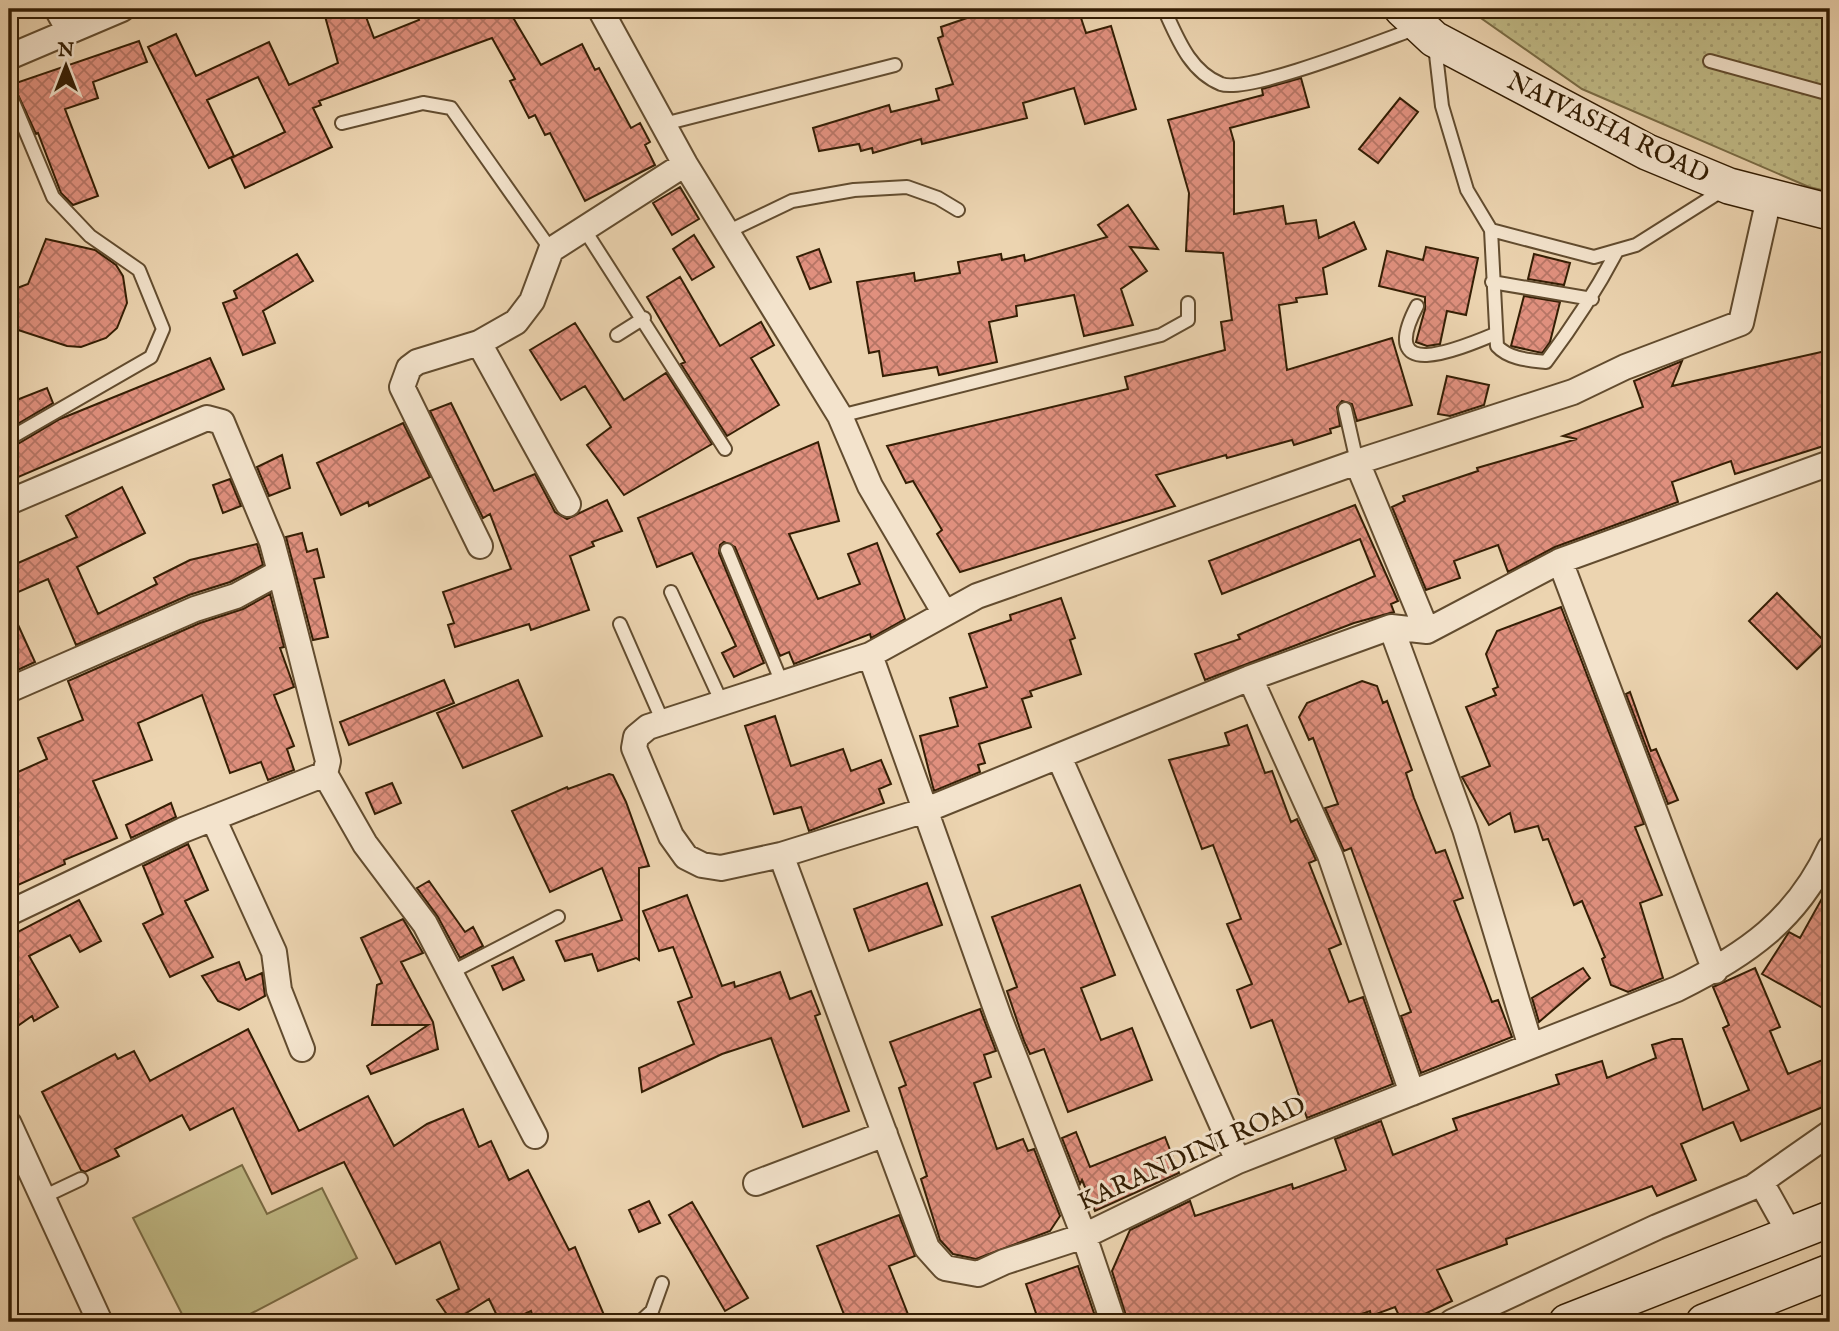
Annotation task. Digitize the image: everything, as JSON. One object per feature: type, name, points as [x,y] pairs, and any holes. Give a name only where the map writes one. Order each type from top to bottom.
[{"type":"main road","name":"NAIVASHA ROAD","points":[[1419,25],[1581,119],[1647,152],[1729,186],[1830,212]]},
{"type":"main road","points":[[1567,1322],[1830,1219]]},
{"type":"main road","points":[[1704,1322],[1830,1272]]},
{"type":"street","points":[[9,57],[63,19],[122,9]]},
{"type":"street","points":[[600,9],[685,164],[840,416],[870,486],[944,612]]},
{"type":"street","points":[[480,546],[402,387],[409,368],[417,362],[479,343],[524,315],[551,250],[685,164]]},
{"type":"street","points":[[1769,198],[1741,323],[1625,367],[1573,392],[1357,462],[977,596],[870,655],[648,727],[636,737],[634,748],[671,836],[686,857],[702,865],[720,868],[782,855],[926,810],[1250,678],[1391,627],[1427,631],[1560,561],[1830,463]]},
{"type":"street","points":[[479,343],[568,504]]},
{"type":"street","points":[[9,502],[207,418],[222,422],[272,542],[328,761],[325,774],[365,844],[425,924],[535,1136]]},
{"type":"street","points":[[1357,462],[1427,631]]},
{"type":"street","points":[[1560,561],[1715,971]]},
{"type":"street","points":[[9,690],[195,609],[236,596],[279,572]]},
{"type":"street","points":[[1391,627],[1465,829],[1531,1044]]},
{"type":"street","points":[[870,655],[1000,1020],[1084,1236],[1113,1322]]},
{"type":"street","points":[[1250,678],[1330,855],[1412,1093]]},
{"type":"street","points":[[1059,757],[1238,1161]]},
{"type":"street","points":[[9,913],[213,818],[325,774]]},
{"type":"street","points":[[213,818],[274,952],[279,990],[302,1049]]},
{"type":"street","name":"KARANDINI ROAD","points":[[782,855],[928,1248],[945,1268],[978,1274],[1084,1236],[1238,1161],[1677,989],[1715,971],[1753,948],[1783,919],[1827,864]]},
{"type":"street","points":[[9,1124],[100,1322]]},
{"type":"street","points":[[1452,1322],[1761,1182],[1830,1133]]},
{"type":"street","points":[[756,1184],[885,1134]]},
{"type":"street","points":[[1761,1182],[1790,1234]]},
{"type":"lane","points":[[1164,9],[1187,57],[1222,84],[1252,84],[1419,25],[1467,190],[1491,230],[1495,334],[1497,346],[1504,353],[1546,362],[1592,299],[1616,251]]},
{"type":"lane","points":[[1710,61],[1830,94]]},
{"type":"lane","points":[[664,124],[895,65]]},
{"type":"lane","points":[[9,92],[53,197],[90,236],[139,270],[163,329],[151,357],[12,437]]},
{"type":"lane","points":[[342,123],[423,103],[451,108],[551,250]]},
{"type":"lane","points":[[1491,230],[1594,257],[1636,245],[1729,186]]},
{"type":"lane","points":[[727,232],[792,201],[853,190],[907,187],[938,198],[958,210]]},
{"type":"lane","points":[[584,229],[644,318],[725,449]]},
{"type":"lane","points":[[1492,282],[1592,299]]},
{"type":"lane","points":[[840,416],[1161,334],[1188,320],[1188,303]]},
{"type":"lane","points":[[1417,306],[1407,325],[1406,341],[1412,352],[1420,356],[1448,354],[1495,334]]},
{"type":"lane","points":[[617,335],[644,318]]},
{"type":"lane","points":[[1345,410],[1357,462]]},
{"type":"lane","points":[[727,550],[782,683]]},
{"type":"lane","points":[[671,592],[722,703]]},
{"type":"lane","points":[[620,624],[663,722]]},
{"type":"lane","points":[[450,973],[558,917]]},
{"type":"lane","points":[[43,1197],[81,1179]]},
{"type":"lane","points":[[640,1322],[652,1311],[662,1283]]},
{"type":"shaded area","points":[[1468,9],[1830,9],[1830,192],[1809,187],[1582,89]]},
{"type":"shaded area","points":[[242,1165],[267,1214],[322,1188],[357,1258],[235,1322],[186,1322],[133,1218]]},
{"type":"building","points":[[323,9],[363,9],[374,38],[419,20],[415,9],[508,9],[541,65],[582,44],[595,70],[599,68],[631,128],[640,123],[650,142],[645,145],[655,165],[585,201],[550,133],[545,135],[535,115],[529,118],[510,81],[515,79],[492,38],[319,101],[321,105],[313,108],[332,147],[245,188],[231,158],[285,132],[258,77],[207,100],[234,156],[209,168],[148,47],[176,34],[196,76],[269,42],[289,85],[338,63]]},
{"type":"building","points":[[993,9],[1078,9],[1086,33],[1111,26],[1136,109],[1085,124],[1074,88],[1023,103],[1027,118],[922,144],[921,139],[873,153],[872,148],[861,151],[859,144],[819,151],[813,128],[889,105],[891,112],[939,100],[936,89],[953,84],[938,38],[943,36],[941,27]]},
{"type":"building","points":[[139,41],[147,62],[93,82],[98,98],[65,109],[98,196],[73,205],[61,193],[38,133],[36,134],[13,84]]},
{"type":"building","points":[[1301,78],[1309,107],[1230,128],[1234,142],[1234,214],[1283,206],[1286,224],[1316,220],[1319,238],[1354,222],[1366,249],[1323,268],[1327,294],[1296,298],[1297,302],[1279,305],[1287,370],[1392,338],[1412,405],[1357,421],[1352,404],[1342,401],[1337,407],[1340,426],[1330,429],[1331,433],[1294,445],[1292,440],[1227,458],[1226,455],[1156,475],[1175,506],[960,572],[937,534],[942,530],[913,481],[906,483],[887,446],[1128,389],[1125,377],[1225,350],[1221,322],[1232,320],[1223,253],[1186,251],[1189,193],[1168,120],[1263,95],[1262,89]]},
{"type":"building","points":[[1400,98],[1418,112],[1378,163],[1359,149]]},
{"type":"building","points":[[680,187],[699,219],[672,235],[653,203]]},
{"type":"building","points":[[1128,205],[1158,249],[1130,247],[1147,271],[1121,289],[1133,325],[1084,336],[1074,295],[1016,306],[1017,316],[989,322],[997,362],[939,375],[937,367],[883,376],[879,351],[869,353],[857,282],[914,273],[915,281],[960,273],[958,262],[1001,254],[1002,260],[1024,255],[1025,261],[1107,237],[1098,225]]},
{"type":"building","points":[[694,235],[714,267],[692,280],[673,249]]},
{"type":"building","points":[[46,239],[95,250],[116,265],[123,276],[127,303],[117,328],[106,338],[81,347],[67,346],[9,327],[9,291],[28,284]]},
{"type":"building","points":[[1426,247],[1478,258],[1466,315],[1447,311],[1440,344],[1427,346],[1416,342],[1425,309],[1425,297],[1379,286],[1387,251],[1423,260]]},
{"type":"building","points":[[819,249],[831,282],[810,289],[797,257]]},
{"type":"building","points":[[297,254],[313,281],[263,311],[275,343],[243,355],[223,303],[237,298],[234,291]]},
{"type":"building","points":[[1534,254],[1570,263],[1564,285],[1528,279]]},
{"type":"building","points":[[680,277],[720,346],[761,322],[774,345],[751,358],[779,405],[727,436],[681,364],[685,362],[647,297]]},
{"type":"building","points":[[1524,296],[1560,302],[1550,342],[1542,353],[1511,346]]},
{"type":"building","points":[[575,323],[624,400],[666,373],[712,444],[624,495],[587,445],[611,427],[585,386],[561,400],[530,350]]},
{"type":"building","points":[[1830,350],[1830,444],[1735,474],[1731,461],[1672,482],[1678,502],[1555,547],[1508,572],[1498,545],[1454,561],[1460,578],[1426,590],[1392,507],[1405,501],[1403,496],[1478,471],[1477,468],[1577,439],[1563,436],[1643,407],[1634,381],[1682,361],[1672,386]]},
{"type":"building","points":[[210,358],[224,389],[16,478],[9,461],[9,445],[16,445],[60,419]]},
{"type":"building","points":[[1447,376],[1489,385],[1484,405],[1450,416],[1438,414]]},
{"type":"building","points":[[47,388],[53,403],[9,429],[9,403]]},
{"type":"building","points":[[451,403],[494,491],[535,474],[555,512],[567,519],[607,500],[622,531],[592,542],[594,546],[570,556],[589,610],[531,630],[529,624],[455,647],[448,625],[454,623],[443,592],[511,569],[490,514],[483,518],[430,411]]},
{"type":"building","points":[[403,423],[430,477],[369,506],[368,502],[341,515],[317,463]]},
{"type":"building","points":[[818,442],[839,521],[789,534],[818,599],[860,584],[848,554],[877,543],[905,619],[871,638],[870,634],[794,664],[789,652],[780,656],[735,547],[724,542],[720,545],[719,553],[764,663],[734,677],[722,653],[736,646],[692,553],[657,567],[638,518]]},
{"type":"building","points":[[282,455],[290,488],[269,496],[257,467]]},
{"type":"building","points":[[230,479],[241,506],[223,513],[213,485]]},
{"type":"building","points":[[122,487],[145,533],[77,567],[98,614],[157,584],[154,578],[190,560],[257,544],[263,565],[230,582],[189,595],[76,645],[48,579],[9,596],[9,567],[77,537],[66,516]]},
{"type":"building","points":[[1355,505],[1398,601],[1391,604],[1394,612],[1354,623],[1205,680],[1195,654],[1240,639],[1238,635],[1375,576],[1360,539],[1222,594],[1209,561]]},
{"type":"building","points":[[302,533],[307,552],[317,549],[324,577],[314,579],[328,637],[313,640],[286,537]]},
{"type":"building","points":[[1777,593],[1825,642],[1797,669],[1749,621]]},
{"type":"building","points":[[270,594],[284,647],[280,648],[294,687],[274,695],[294,746],[287,749],[294,770],[268,780],[261,762],[230,773],[202,695],[138,723],[152,760],[93,781],[117,838],[64,860],[65,864],[9,889],[9,776],[47,759],[38,738],[83,720],[68,681],[200,623],[243,609]]},
{"type":"building","points":[[1061,598],[1075,638],[1070,640],[1081,674],[1030,691],[1032,696],[1022,699],[1031,727],[979,744],[985,763],[978,765],[980,772],[934,791],[920,736],[958,726],[950,698],[987,687],[969,634],[1011,620],[1010,615]]},
{"type":"building","points":[[9,605],[35,662],[9,674]]},
{"type":"building","points":[[1561,607],[1644,824],[1635,827],[1662,895],[1640,903],[1663,978],[1628,992],[1611,985],[1602,959],[1605,957],[1582,901],[1574,905],[1548,839],[1543,840],[1538,826],[1515,832],[1510,813],[1489,825],[1462,777],[1490,766],[1466,707],[1496,695],[1493,689],[1498,687],[1486,654],[1497,631]]},
{"type":"building","points":[[444,680],[454,703],[349,745],[340,722]]},
{"type":"building","points":[[518,680],[542,736],[463,768],[437,713]]},
{"type":"building","points":[[1362,681],[1377,686],[1383,703],[1387,701],[1412,770],[1406,773],[1414,798],[1436,853],[1445,850],[1463,898],[1454,901],[1492,1002],[1498,1000],[1512,1037],[1421,1073],[1401,1016],[1411,1012],[1351,848],[1344,851],[1325,808],[1338,804],[1313,738],[1309,740],[1299,717],[1307,703]]},
{"type":"building","points":[[1630,692],[1651,751],[1656,749],[1678,800],[1668,804],[1626,694]]},
{"type":"building","points":[[775,716],[791,766],[843,749],[851,771],[881,760],[891,784],[879,789],[884,803],[809,831],[801,807],[774,814],[745,726]]},
{"type":"building","points":[[1247,725],[1265,773],[1272,771],[1291,822],[1297,819],[1316,860],[1309,863],[1341,944],[1329,949],[1349,1002],[1363,997],[1393,1084],[1307,1118],[1272,1020],[1251,1028],[1237,990],[1252,984],[1227,924],[1241,919],[1213,845],[1202,849],[1169,760],[1229,745],[1225,733]]},
{"type":"building","points":[[609,774],[613,775],[626,802],[649,866],[639,868],[639,960],[636,958],[598,971],[592,954],[565,961],[556,941],[622,920],[602,868],[550,892],[512,811],[567,787],[568,789]]},
{"type":"building","points":[[392,783],[401,803],[375,814],[366,793]]},
{"type":"building","points":[[171,803],[176,817],[131,838],[126,825]]},
{"type":"building","points":[[188,844],[208,890],[185,901],[213,957],[170,977],[143,924],[163,914],[143,866]]},
{"type":"building","points":[[429,881],[465,932],[473,927],[483,946],[460,958],[438,917],[417,888]]},
{"type":"building","points":[[927,883],[942,925],[869,951],[854,909]]},
{"type":"building","points":[[1830,884],[1830,1012],[1762,974],[1789,932],[1800,938]]},
{"type":"building","points":[[1080,885],[1115,975],[1081,988],[1101,1040],[1132,1028],[1152,1080],[1068,1112],[1044,1049],[1030,1054],[1024,1041],[1007,991],[1017,987],[992,917]]},
{"type":"building","points":[[687,895],[722,986],[734,982],[735,987],[780,972],[790,999],[811,991],[820,1014],[815,1016],[849,1111],[803,1127],[771,1038],[722,1054],[642,1092],[639,1068],[694,1044],[678,1002],[692,997],[673,947],[659,951],[643,911]]},
{"type":"building","points":[[79,900],[101,941],[80,952],[70,935],[29,956],[58,1007],[34,1021],[32,1016],[9,1032],[9,928],[13,927],[16,933]]},
{"type":"building","points":[[403,919],[423,953],[401,962],[433,1022],[438,1049],[371,1074],[367,1066],[428,1025],[372,1025],[377,985],[382,983],[361,938]]},
{"type":"building","points":[[513,957],[524,980],[503,990],[492,966]]},
{"type":"building","points":[[239,962],[246,980],[262,973],[265,996],[239,1010],[218,1001],[202,976]]},
{"type":"building","points":[[1583,968],[1590,978],[1539,1022],[1532,998]]},
{"type":"building","points":[[1755,968],[1780,1027],[1770,1031],[1788,1074],[1830,1057],[1830,1104],[1741,1141],[1733,1122],[1681,1144],[1696,1180],[1657,1196],[1652,1186],[1506,1239],[1507,1244],[1437,1270],[1452,1301],[1408,1322],[1402,1322],[1395,1307],[1371,1316],[1370,1311],[1338,1322],[1135,1322],[1127,1319],[1112,1271],[1130,1230],[1190,1201],[1195,1216],[1292,1184],[1293,1189],[1346,1170],[1335,1139],[1381,1121],[1393,1155],[1457,1130],[1453,1119],[1559,1084],[1556,1075],[1602,1061],[1607,1078],[1656,1058],[1652,1045],[1672,1039],[1682,1039],[1703,1110],[1749,1090],[1723,1028],[1729,1025],[1713,987]]},
{"type":"building","points":[[980,1009],[996,1051],[984,1055],[991,1077],[974,1083],[997,1149],[1023,1139],[1028,1151],[1034,1149],[1060,1216],[1050,1231],[976,1259],[953,1254],[940,1240],[921,1179],[927,1176],[899,1088],[906,1085],[890,1042]]},
{"type":"building","points":[[248,1029],[299,1131],[368,1096],[394,1146],[427,1124],[463,1109],[479,1147],[491,1141],[509,1180],[528,1170],[569,1250],[575,1247],[607,1322],[534,1322],[531,1311],[507,1322],[500,1322],[489,1299],[452,1322],[437,1300],[459,1289],[440,1242],[396,1264],[344,1162],[272,1194],[233,1108],[190,1130],[182,1115],[115,1149],[119,1156],[85,1172],[81,1170],[42,1092],[115,1054],[118,1059],[134,1051],[150,1081]]},
{"type":"building","points":[[1076,1132],[1090,1167],[1165,1137],[1179,1173],[1095,1211],[1082,1180],[1080,1184],[1062,1138]]},
{"type":"building","points":[[649,1201],[660,1223],[639,1232],[629,1210]]},
{"type":"building","points":[[692,1202],[748,1298],[725,1311],[669,1215]]},
{"type":"building","points":[[899,1215],[915,1256],[889,1266],[911,1322],[847,1322],[817,1246]]},
{"type":"building","points":[[1078,1266],[1097,1322],[1039,1322],[1026,1284]]}]
